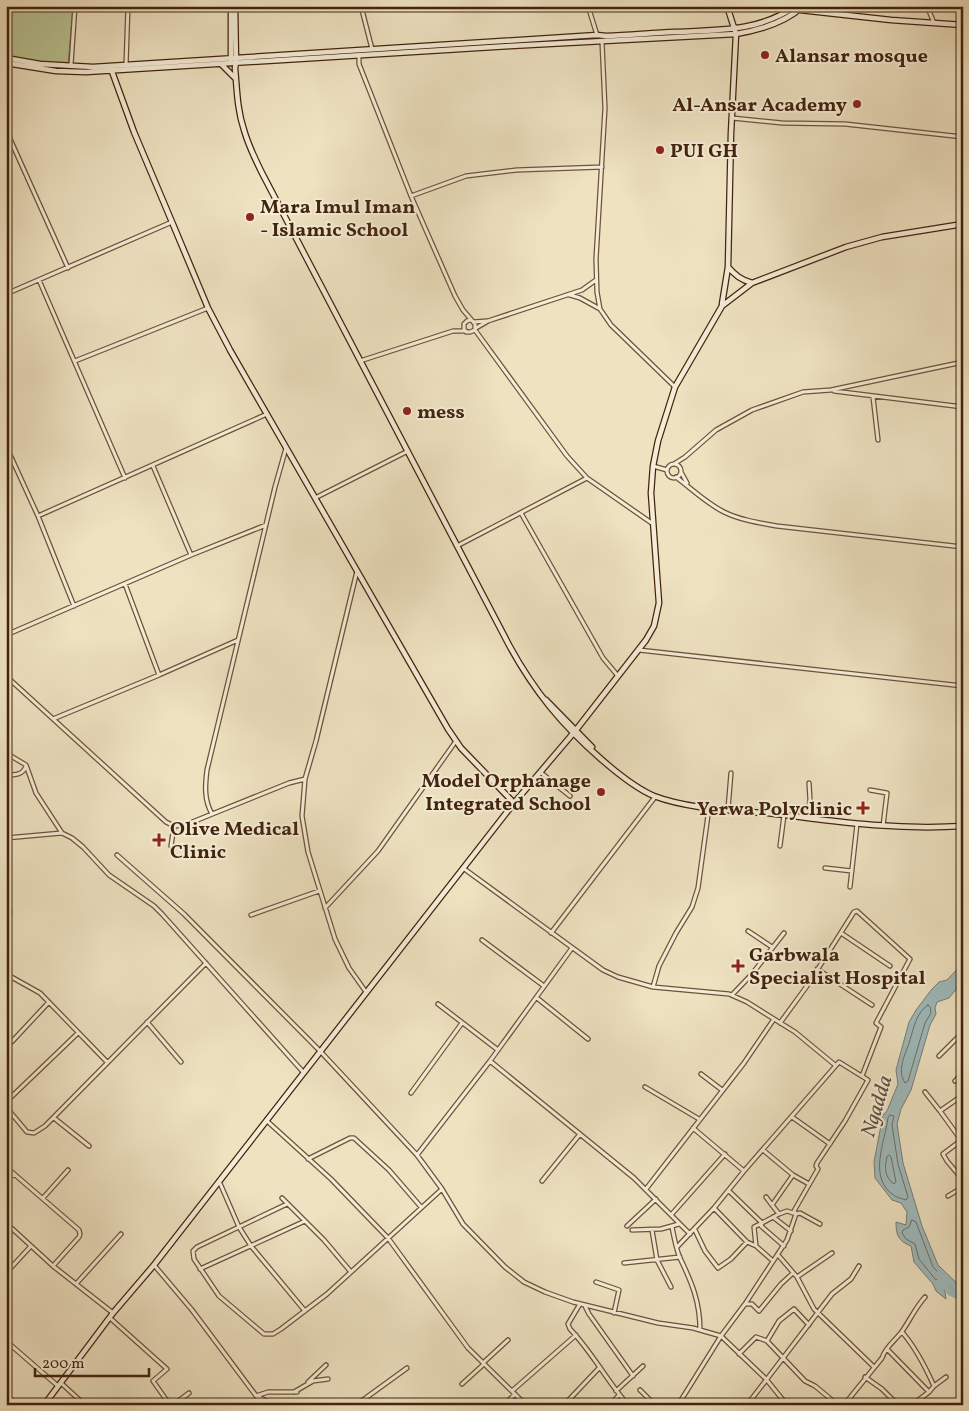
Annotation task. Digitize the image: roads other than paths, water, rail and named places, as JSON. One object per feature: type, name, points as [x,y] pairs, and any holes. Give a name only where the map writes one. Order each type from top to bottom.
[{"type":"street","points":[[71,67],[75,6]]},
{"type":"street","points":[[126,65],[128,6]]},
{"type":"street","points":[[231,6],[239,110],[251,150],[518,662],[549,707],[618,774],[656,796],[680,803],[883,827],[962,826]]},
{"type":"street","points":[[234,62],[235,6]]},
{"type":"street","points":[[362,6],[372,50]]},
{"type":"street","points":[[588,6],[597,35]]},
{"type":"street","points":[[44,1405],[113,1313],[154,1265],[514,803],[639,650],[654,626],[658,612],[658,595],[652,524],[651,493],[653,466],[661,428],[675,387],[722,306],[728,267],[731,118],[736,32],[727,6]]},
{"type":"street","points":[[926,6],[934,23]]},
{"type":"street","points":[[6,58],[40,64],[110,69],[126,65],[234,62],[602,42],[736,32],[769,26],[800,7],[963,25]]},
{"type":"street","points":[[6,63],[56,71],[222,65],[234,62],[372,50],[597,35],[736,32]]},
{"type":"street","points":[[602,42],[605,108],[596,280],[600,309],[611,325],[675,387]]},
{"type":"street","points":[[359,55],[359,64],[411,196],[463,310],[472,321],[481,340],[567,456],[587,478],[652,524]]},
{"type":"street","points":[[222,65],[236,79]]},
{"type":"street","points":[[110,69],[208,308],[230,350],[431,701],[456,741],[491,781],[514,803]]},
{"type":"street","points":[[731,118],[782,123],[845,124],[963,137]]},
{"type":"street","points":[[6,130],[68,268]]},
{"type":"street","points":[[411,196],[466,176],[516,170],[602,167]]},
{"type":"street","points":[[6,294],[172,222]]},
{"type":"street","points":[[722,306],[752,283],[846,246],[963,224]]},
{"type":"street","points":[[728,267],[734,275],[752,283]]},
{"type":"street","points":[[40,280],[124,478]]},
{"type":"street","points":[[470,332],[488,321],[582,290],[596,280]]},
{"type":"street","points":[[569,295],[580,298],[600,309]]},
{"type":"street","points":[[75,361],[208,308]]},
{"type":"street","points":[[463,310],[466,331]]},
{"type":"street","points":[[360,361],[453,331],[465,323],[488,321]]},
{"type":"street","points":[[453,331],[470,332],[481,340]]},
{"type":"street","points":[[667,470],[669,466],[685,457],[716,430],[752,410],[803,392],[831,390],[963,362]]},
{"type":"street","points":[[831,390],[873,397],[963,407]]},
{"type":"street","points":[[873,397],[878,440]]},
{"type":"street","points":[[38,516],[268,414]]},
{"type":"street","points":[[6,446],[38,516],[74,606]]},
{"type":"street","points":[[212,814],[207,806],[205,789],[207,770],[266,525],[287,447]]},
{"type":"street","points":[[316,498],[408,451]]},
{"type":"street","points":[[676,477],[685,457]]},
{"type":"street","points":[[674,464],[680,470],[688,486]]},
{"type":"street","points":[[153,466],[191,556]]},
{"type":"street","points":[[653,466],[667,470],[670,476],[676,477],[709,503],[724,512],[752,521],[787,528],[963,547]]},
{"type":"street","points":[[458,546],[587,478]]},
{"type":"street","points":[[521,513],[603,658],[618,676]]},
{"type":"street","points":[[6,635],[266,525]]},
{"type":"street","points":[[357,570],[305,779],[302,816],[308,852],[336,939],[349,968],[366,992]]},
{"type":"street","points":[[125,584],[159,675]]},
{"type":"street","points":[[52,719],[159,675],[238,639]]},
{"type":"street","points":[[639,650],[963,686]]},
{"type":"street","points":[[6,676],[166,822],[174,826],[185,825],[289,783],[305,779]]},
{"type":"street","points":[[325,908],[378,851],[456,741]]},
{"type":"street","points":[[6,753],[26,765],[36,793],[62,833],[83,847],[109,875],[154,906],[304,1073]]},
{"type":"street","points":[[6,776],[22,772],[26,765]]},
{"type":"street","points":[[540,772],[570,796]]},
{"type":"street","points":[[728,809],[731,773]]},
{"type":"street","points":[[807,818],[810,800],[809,782]]},
{"type":"street","points":[[870,790],[887,793],[883,827]]},
{"type":"street","points":[[551,933],[656,796]]},
{"type":"street","points":[[652,987],[659,966],[692,907],[698,888],[709,807]]},
{"type":"street","points":[[780,846],[784,815]]},
{"type":"street","points":[[850,887],[857,824]]},
{"type":"street","points":[[171,846],[174,826]]},
{"type":"street","points":[[6,838],[62,833]]},
{"type":"street","points":[[117,855],[184,914],[320,1052],[417,1155],[442,1189],[463,1224],[505,1267],[524,1282],[545,1292],[585,1306],[721,1336],[766,1379],[785,1404]]},
{"type":"street","points":[[463,868],[603,970],[618,977],[652,987],[732,995],[795,1032],[836,1065]]},
{"type":"street","points":[[825,868],[852,871]]},
{"type":"street","points":[[251,915],[319,890]]},
{"type":"street","points":[[6,901],[10,912]]},
{"type":"street","points":[[780,1023],[818,969],[854,912],[857,912],[910,959],[876,1023],[881,1027],[862,1076]]},
{"type":"street","points":[[748,931],[772,947]]},
{"type":"street","points":[[732,995],[752,974],[784,933]]},
{"type":"street","points":[[841,933],[890,966]]},
{"type":"street","points":[[482,940],[544,986]]},
{"type":"street","points":[[417,1155],[490,1061],[572,948]]},
{"type":"street","points":[[6,1107],[27,1132],[30,1133],[54,1118],[106,1062],[206,962]]},
{"type":"street","points":[[818,969],[872,1005]]},
{"type":"street","points":[[6,974],[40,993],[106,1062]]},
{"type":"street","points":[[537,998],[588,1039]]},
{"type":"street","points":[[6,1048],[49,1002]]},
{"type":"street","points":[[438,1004],[498,1050]]},
{"type":"street","points":[[646,1189],[749,1056],[774,1019]]},
{"type":"street","points":[[148,1022],[181,1062]]},
{"type":"street","points":[[410,1093],[462,1023]]},
{"type":"street","points":[[939,1056],[963,1032]]},
{"type":"street","points":[[6,1102],[78,1033]]},
{"type":"street","points":[[490,1061],[646,1189],[690,1234]]},
{"type":"street","points":[[677,1247],[695,1230],[839,1062],[868,1080],[818,1161],[816,1166],[818,1169],[794,1211],[796,1214],[784,1246],[721,1336],[678,1405]]},
{"type":"street","points":[[954,1080],[963,1073]]},
{"type":"street","points":[[701,1074],[722,1090]]},
{"type":"street","points":[[646,1087],[699,1119]]},
{"type":"street","points":[[925,1092],[962,1140],[943,1154],[963,1180]]},
{"type":"street","points":[[940,1111],[963,1095]]},
{"type":"street","points":[[792,1117],[830,1144]]},
{"type":"street","points":[[54,1118],[89,1146]]},
{"type":"street","points":[[266,1120],[331,1179],[388,1238],[468,1348],[526,1405]]},
{"type":"street","points":[[693,1128],[744,1171]]},
{"type":"street","points":[[542,1181],[580,1134]]},
{"type":"street","points":[[308,1159],[350,1138],[354,1138],[388,1170],[421,1207]]},
{"type":"street","points":[[763,1150],[808,1184]]},
{"type":"street","points":[[671,1215],[725,1154]]},
{"type":"street","points":[[6,1167],[79,1230],[80,1234],[53,1266]]},
{"type":"street","points":[[42,1198],[68,1170]]},
{"type":"street","points":[[6,1181],[14,1174]]},
{"type":"street","points":[[772,1205],[794,1175]]},
{"type":"street","points":[[219,1182],[239,1226],[251,1246],[304,1312]]},
{"type":"street","points":[[948,1196],[963,1186]]},
{"type":"street","points":[[287,1204],[197,1247],[193,1251],[194,1259],[219,1296],[264,1334],[273,1334],[294,1321],[328,1294],[442,1189]]},
{"type":"street","points":[[729,1191],[762,1223],[761,1226],[784,1246]]},
{"type":"street","points":[[766,1196],[779,1214]]},
{"type":"street","points":[[282,1198],[324,1240],[352,1272]]},
{"type":"street","points":[[626,1226],[656,1199]]},
{"type":"street","points":[[714,1208],[747,1242],[756,1246],[773,1261]]},
{"type":"street","points":[[756,1246],[754,1228],[787,1211],[796,1214],[800,1213],[820,1224]]},
{"type":"street","points":[[773,1217],[791,1231]]},
{"type":"street","points":[[200,1269],[305,1221]]},
{"type":"street","points":[[6,1223],[53,1266],[113,1313]]},
{"type":"street","points":[[632,1230],[652,1230],[679,1224]]},
{"type":"street","points":[[672,1227],[680,1257],[695,1291],[700,1314],[700,1330]]},
{"type":"street","points":[[652,1230],[657,1260],[671,1287]]},
{"type":"street","points":[[695,1230],[705,1251],[718,1268],[747,1242]]},
{"type":"street","points":[[76,1284],[121,1234]]},
{"type":"street","points":[[6,1273],[31,1246]]},
{"type":"street","points":[[797,1277],[832,1252]]},
{"type":"street","points":[[778,1255],[797,1277],[809,1302],[818,1313],[874,1367]]},
{"type":"street","points":[[624,1263],[680,1257]]},
{"type":"street","points":[[154,1265],[192,1310],[263,1405]]},
{"type":"street","points":[[747,1405],[832,1294],[851,1278],[859,1266]]},
{"type":"street","points":[[745,1304],[752,1304],[759,1312],[781,1284],[793,1273]]},
{"type":"street","points":[[596,1282],[619,1290],[614,1313]]},
{"type":"street","points":[[844,1405],[902,1332],[917,1305],[925,1297]]},
{"type":"street","points":[[580,1304],[568,1324],[570,1329],[628,1405]]},
{"type":"street","points":[[585,1306],[633,1376]]},
{"type":"street","points":[[767,1342],[779,1321],[794,1309],[809,1325]]},
{"type":"street","points":[[110,1318],[167,1369],[153,1381],[172,1405],[189,1393]]},
{"type":"street","points":[[902,1332],[921,1358],[934,1386]]},
{"type":"street","points":[[504,1405],[513,1392],[576,1335]]},
{"type":"street","points":[[739,1354],[756,1337],[767,1342],[805,1381],[815,1386],[838,1405]]},
{"type":"street","points":[[462,1384],[508,1340]]},
{"type":"street","points":[[6,1341],[86,1405]]},
{"type":"street","points":[[887,1349],[928,1392]]},
{"type":"street","points":[[256,1396],[268,1392],[295,1392],[326,1365]]},
{"type":"street","points":[[616,1391],[643,1366]]},
{"type":"street","points":[[564,1405],[600,1367]]},
{"type":"street","points":[[356,1405],[407,1368]]},
{"type":"street","points":[[865,1377],[882,1389],[898,1405]]},
{"type":"street","points":[[912,1405],[918,1403],[934,1386],[946,1377]]},
{"type":"street","points":[[304,1385],[320,1379],[328,1379]]},
{"type":"street","points":[[640,1390],[655,1405]]},
{"type":"street","points":[[6,1395],[17,1405]]},
{"type":"street","points":[[610,1405],[619,1395]]},
{"type":"street","points":[[256,1396],[270,1404]]},
{"type":"water","points":[[963,963],[963,981],[949,998],[937,1002],[936,1014],[930,1025],[911,1090],[901,1109],[897,1124],[903,1163],[922,1226],[938,1265],[963,1289],[963,1301],[943,1279],[946,1299],[936,1291],[933,1284],[914,1262],[911,1246],[901,1240],[897,1231],[896,1222],[906,1225],[907,1212],[901,1203],[892,1200],[875,1178],[874,1162],[883,1115],[887,1111],[898,1084],[896,1070],[909,1022],[932,989],[939,982],[947,980]]},
{"type":"waterway","name":"Ngadda","points":[[938,1275],[950,1292],[963,1298]]},
{"type":"place","name":"Alansar mosque","points":[[765,55]]},
{"type":"place","name":"Al-Ansar Academy","points":[[857,104]]},
{"type":"place","name":"PUI GH","points":[[660,150]]},
{"type":"place","name":"Mara Imul Iman - Islamic School","points":[[250,217]]},
{"type":"place","name":"mess","points":[[407,411]]},
{"type":"place","name":"Model Orphanage Integrated School","points":[[601,792]]},
{"type":"place","name":"Yerwa Polyclinic","points":[[863,808]]},
{"type":"place","name":"Olive Medical Clinic","points":[[159,840]]},
{"type":"place","name":"Garbwala Specialist Hospital","points":[[738,966]]}]
